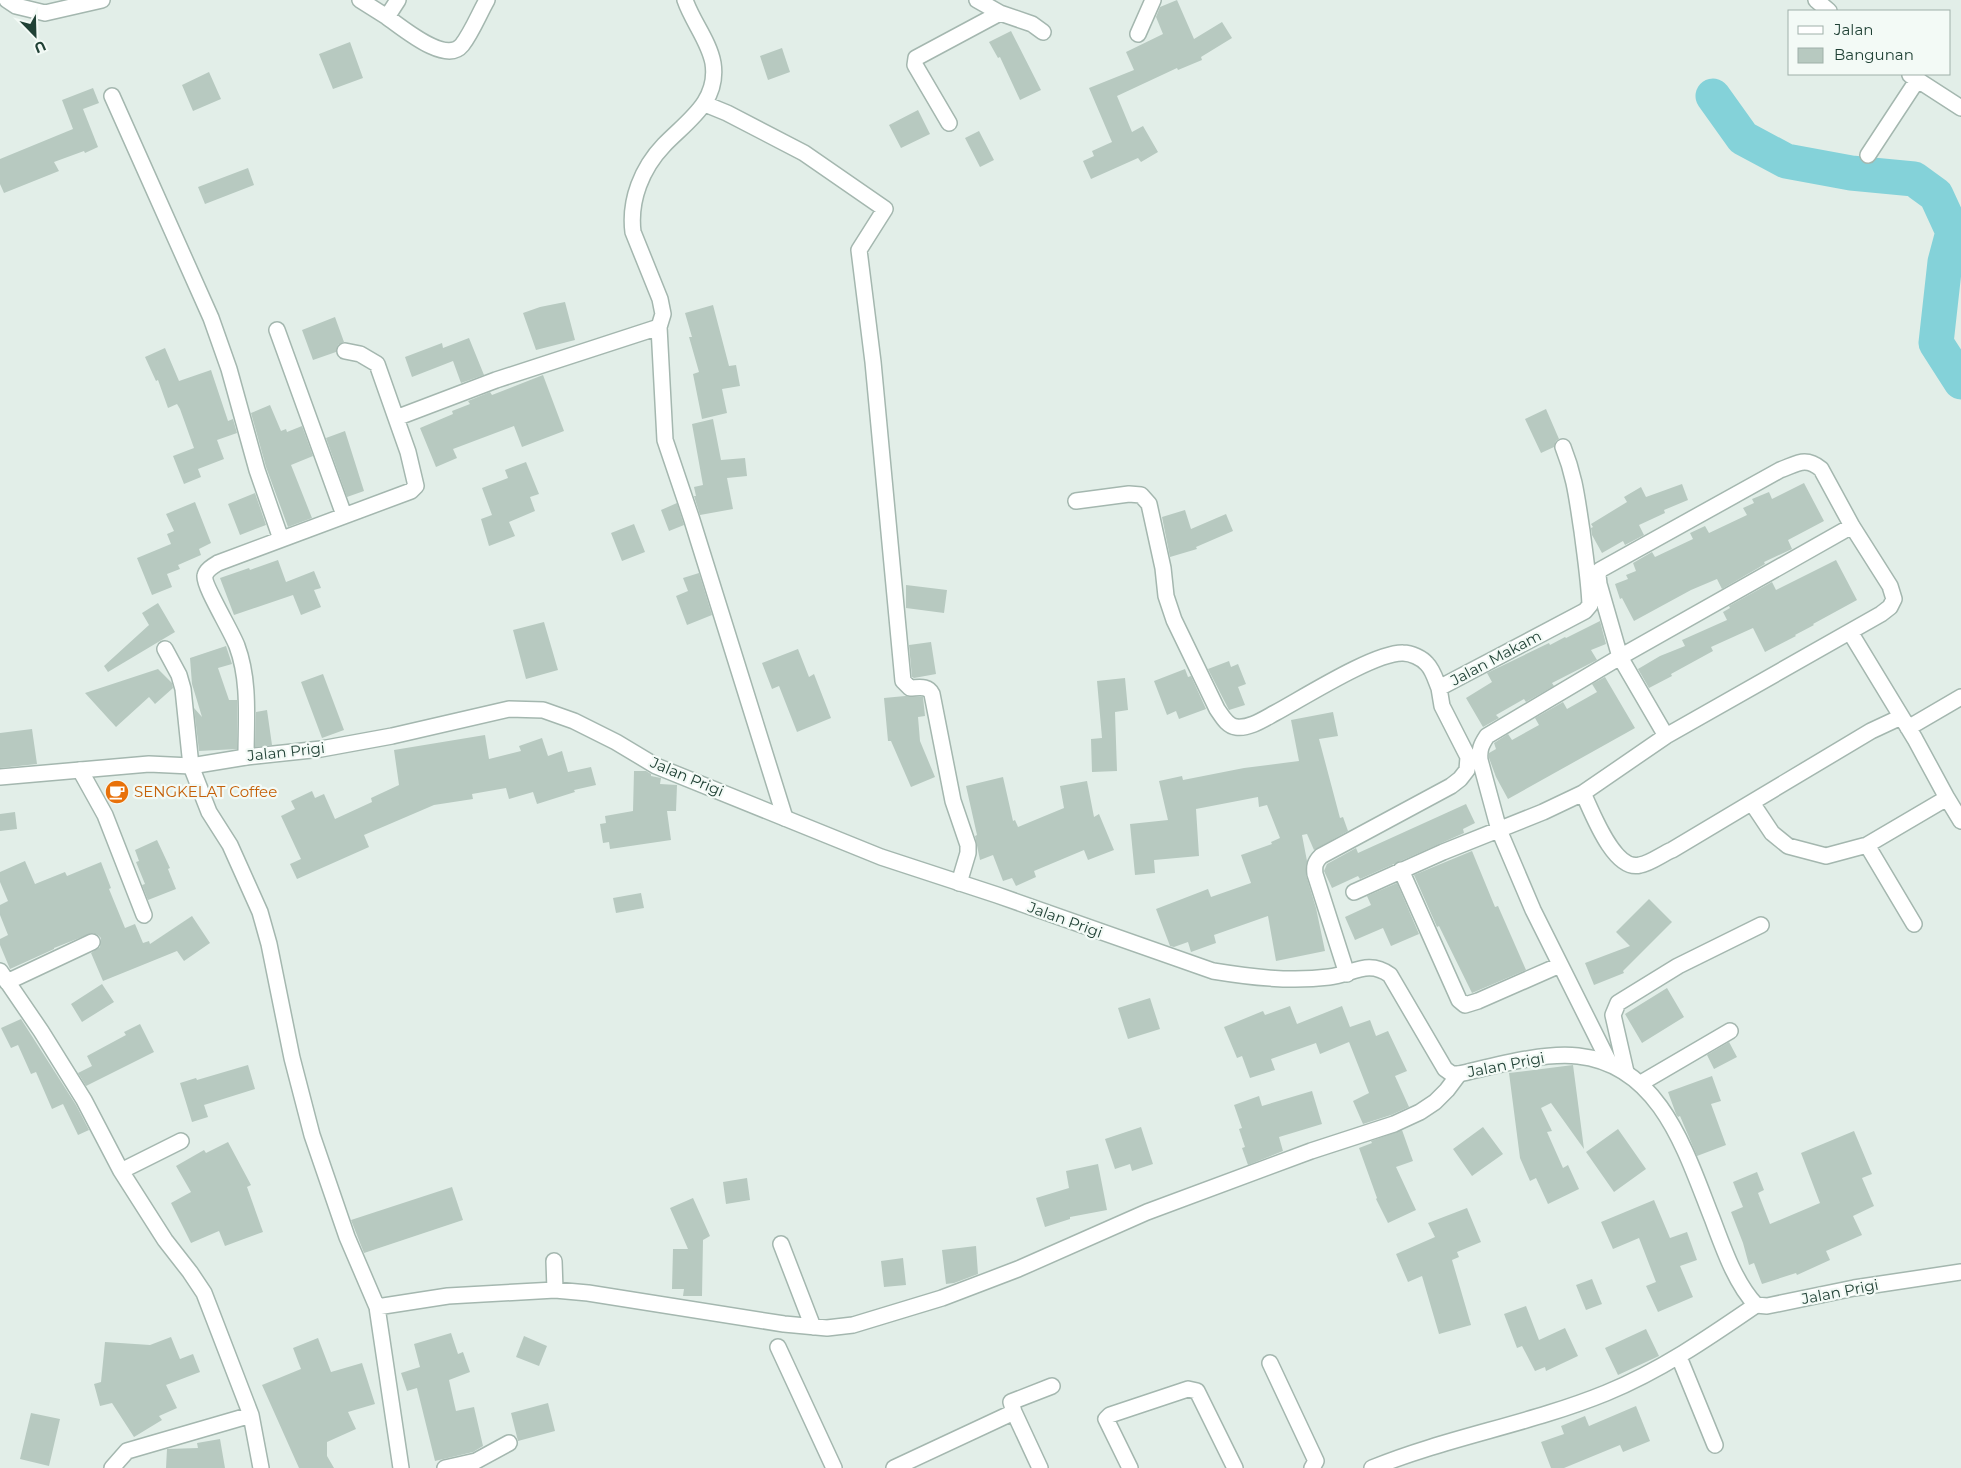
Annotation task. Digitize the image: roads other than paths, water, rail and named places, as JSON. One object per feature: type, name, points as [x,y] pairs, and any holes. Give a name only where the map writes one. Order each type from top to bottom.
[{"type":"street","points":[[7,0],[16,6],[44,13],[102,0]]},
{"type":"street","points":[[360,0],[438,50],[452,52],[461,46],[487,0]]},
{"type":"street","points":[[387,18],[398,0]]},
{"type":"street","points":[[685,0],[710,52],[713,64],[712,85],[705,104],[695,117],[663,146],[650,161],[643,173],[636,195],[632,221],[633,232],[660,299],[663,314],[659,327],[665,440],[785,818]]},
{"type":"street","points":[[977,0],[1000,13],[1032,24],[1043,32]]},
{"type":"street","points":[[1138,34],[1153,0]]},
{"type":"street","points":[[1816,0],[1827,10]]},
{"type":"street","points":[[950,123],[915,65],[916,58],[1000,13]]},
{"type":"street","points":[[1868,155],[1914,76],[1961,108]]},
{"type":"street","points":[[112,96],[211,318],[229,370],[256,470],[281,539]]},
{"type":"street","points":[[705,104],[804,152],[885,209],[859,250],[873,362],[903,681],[910,688],[926,688],[932,694],[953,801],[968,845],[968,853],[959,883]]},
{"type":"street","points":[[396,418],[496,380],[659,327]]},
{"type":"street","points":[[277,330],[344,515]]},
{"type":"street","points":[[246,757],[244,668],[231,630],[207,587],[205,576],[209,569],[218,563],[411,491],[416,486],[408,452],[377,364],[360,354],[345,351]]},
{"type":"street","name":"Jalan Makam","points":[[1347,974],[1315,874],[1314,866],[1320,856],[1451,786],[1467,770],[1468,757],[1442,706],[1439,688],[1584,611],[1590,605],[1586,557],[1575,482],[1563,447]]},
{"type":"street","points":[[1354,892],[1401,870],[1583,793],[1666,736],[1882,614],[1890,607],[1894,599],[1890,586],[1852,526],[1821,469],[1813,463],[1802,461],[1780,470],[1600,570],[1598,575],[1599,584],[1620,656],[1666,736]]},
{"type":"street","points":[[1076,501],[1128,494],[1141,495],[1149,504],[1163,568],[1166,596],[1174,620],[1217,709],[1225,721],[1235,727],[1248,726],[1264,719],[1340,677],[1390,654],[1405,652],[1418,657],[1428,665],[1439,688]]},
{"type":"street","points":[[1610,1064],[1533,910],[1499,830],[1480,760],[1479,750],[1482,743],[1487,736],[1620,656],[1852,526]]},
{"type":"street","points":[[1850,632],[1905,722],[1961,821]]},
{"type":"street","points":[[164,649],[179,674],[183,690],[191,766],[209,812],[230,845],[260,912],[269,944],[292,1058],[312,1136],[347,1237],[377,1307],[401,1468]]},
{"type":"street","points":[[1583,793],[1607,842],[1618,858],[1629,865],[1640,865],[1672,850],[1871,731],[1905,722],[1961,697]]},
{"type":"street","name":"Jalan Prigi","points":[[0,777],[149,764],[191,766],[246,757],[321,749],[392,736],[509,709],[543,710],[574,721],[616,742],[656,766],[881,857],[1213,971],[1248,976],[1312,978],[1347,974],[1374,966],[1390,975],[1445,1069],[1452,1074],[1548,1057],[1577,1056],[1598,1059],[1610,1064],[1626,1072],[1640,1083],[1660,1105],[1676,1132],[1724,1249],[1747,1296],[1756,1305],[1767,1306],[1854,1288],[1961,1272]]},
{"type":"street","points":[[80,770],[105,815],[144,915]]},
{"type":"street","points":[[1752,802],[1772,833],[1788,846],[1826,856],[1867,845],[1947,798]]},
{"type":"street","points":[[1867,845],[1914,924]]},
{"type":"street","points":[[1401,870],[1459,1000],[1464,1005],[1478,1001],[1560,965]]},
{"type":"street","points":[[1626,1072],[1613,1015],[1618,1003],[1678,966],[1761,925]]},
{"type":"street","points":[[92,942],[4,976],[84,1100],[121,1171],[165,1240],[204,1293],[252,1415],[261,1468]]},
{"type":"street","points":[[1640,1083],[1730,1031]]},
{"type":"street","points":[[377,1307],[448,1296],[555,1290],[588,1293],[813,1327],[828,1328],[853,1325],[942,1298],[1018,1269],[1147,1212],[1311,1151],[1394,1124],[1420,1112],[1435,1102],[1459,1074]]},
{"type":"street","points":[[121,1171],[181,1141]]},
{"type":"street","points":[[781,1244],[813,1327]]},
{"type":"street","points":[[554,1261],[555,1290]]},
{"type":"street","points":[[1372,1468],[1416,1452],[1575,1405],[1638,1379],[1679,1357],[1756,1305]]},
{"type":"street","points":[[778,1347],[834,1468]]},
{"type":"street","points":[[1679,1357],[1715,1445]]},
{"type":"street","points":[[1270,1364],[1316,1461],[1312,1468]]},
{"type":"street","points":[[1040,1468],[1011,1402],[1052,1386]]},
{"type":"street","points":[[1130,1468],[1106,1419],[1110,1415],[1188,1389],[1197,1391],[1235,1468]]},
{"type":"street","points":[[894,1468],[1014,1412]]},
{"type":"street","points":[[112,1468],[127,1451],[252,1415]]},
{"type":"street","points":[[445,1468],[476,1461],[509,1443]]},
{"type":"waterway","points":[[1713,96],[1743,138],[1786,161],[1851,173],[1914,179],[1936,195],[1953,232],[1945,262],[1936,343],[1961,382]]},
{"type":"place","name":"SENGKELAT Coffee","points":[[117,792]]}]
